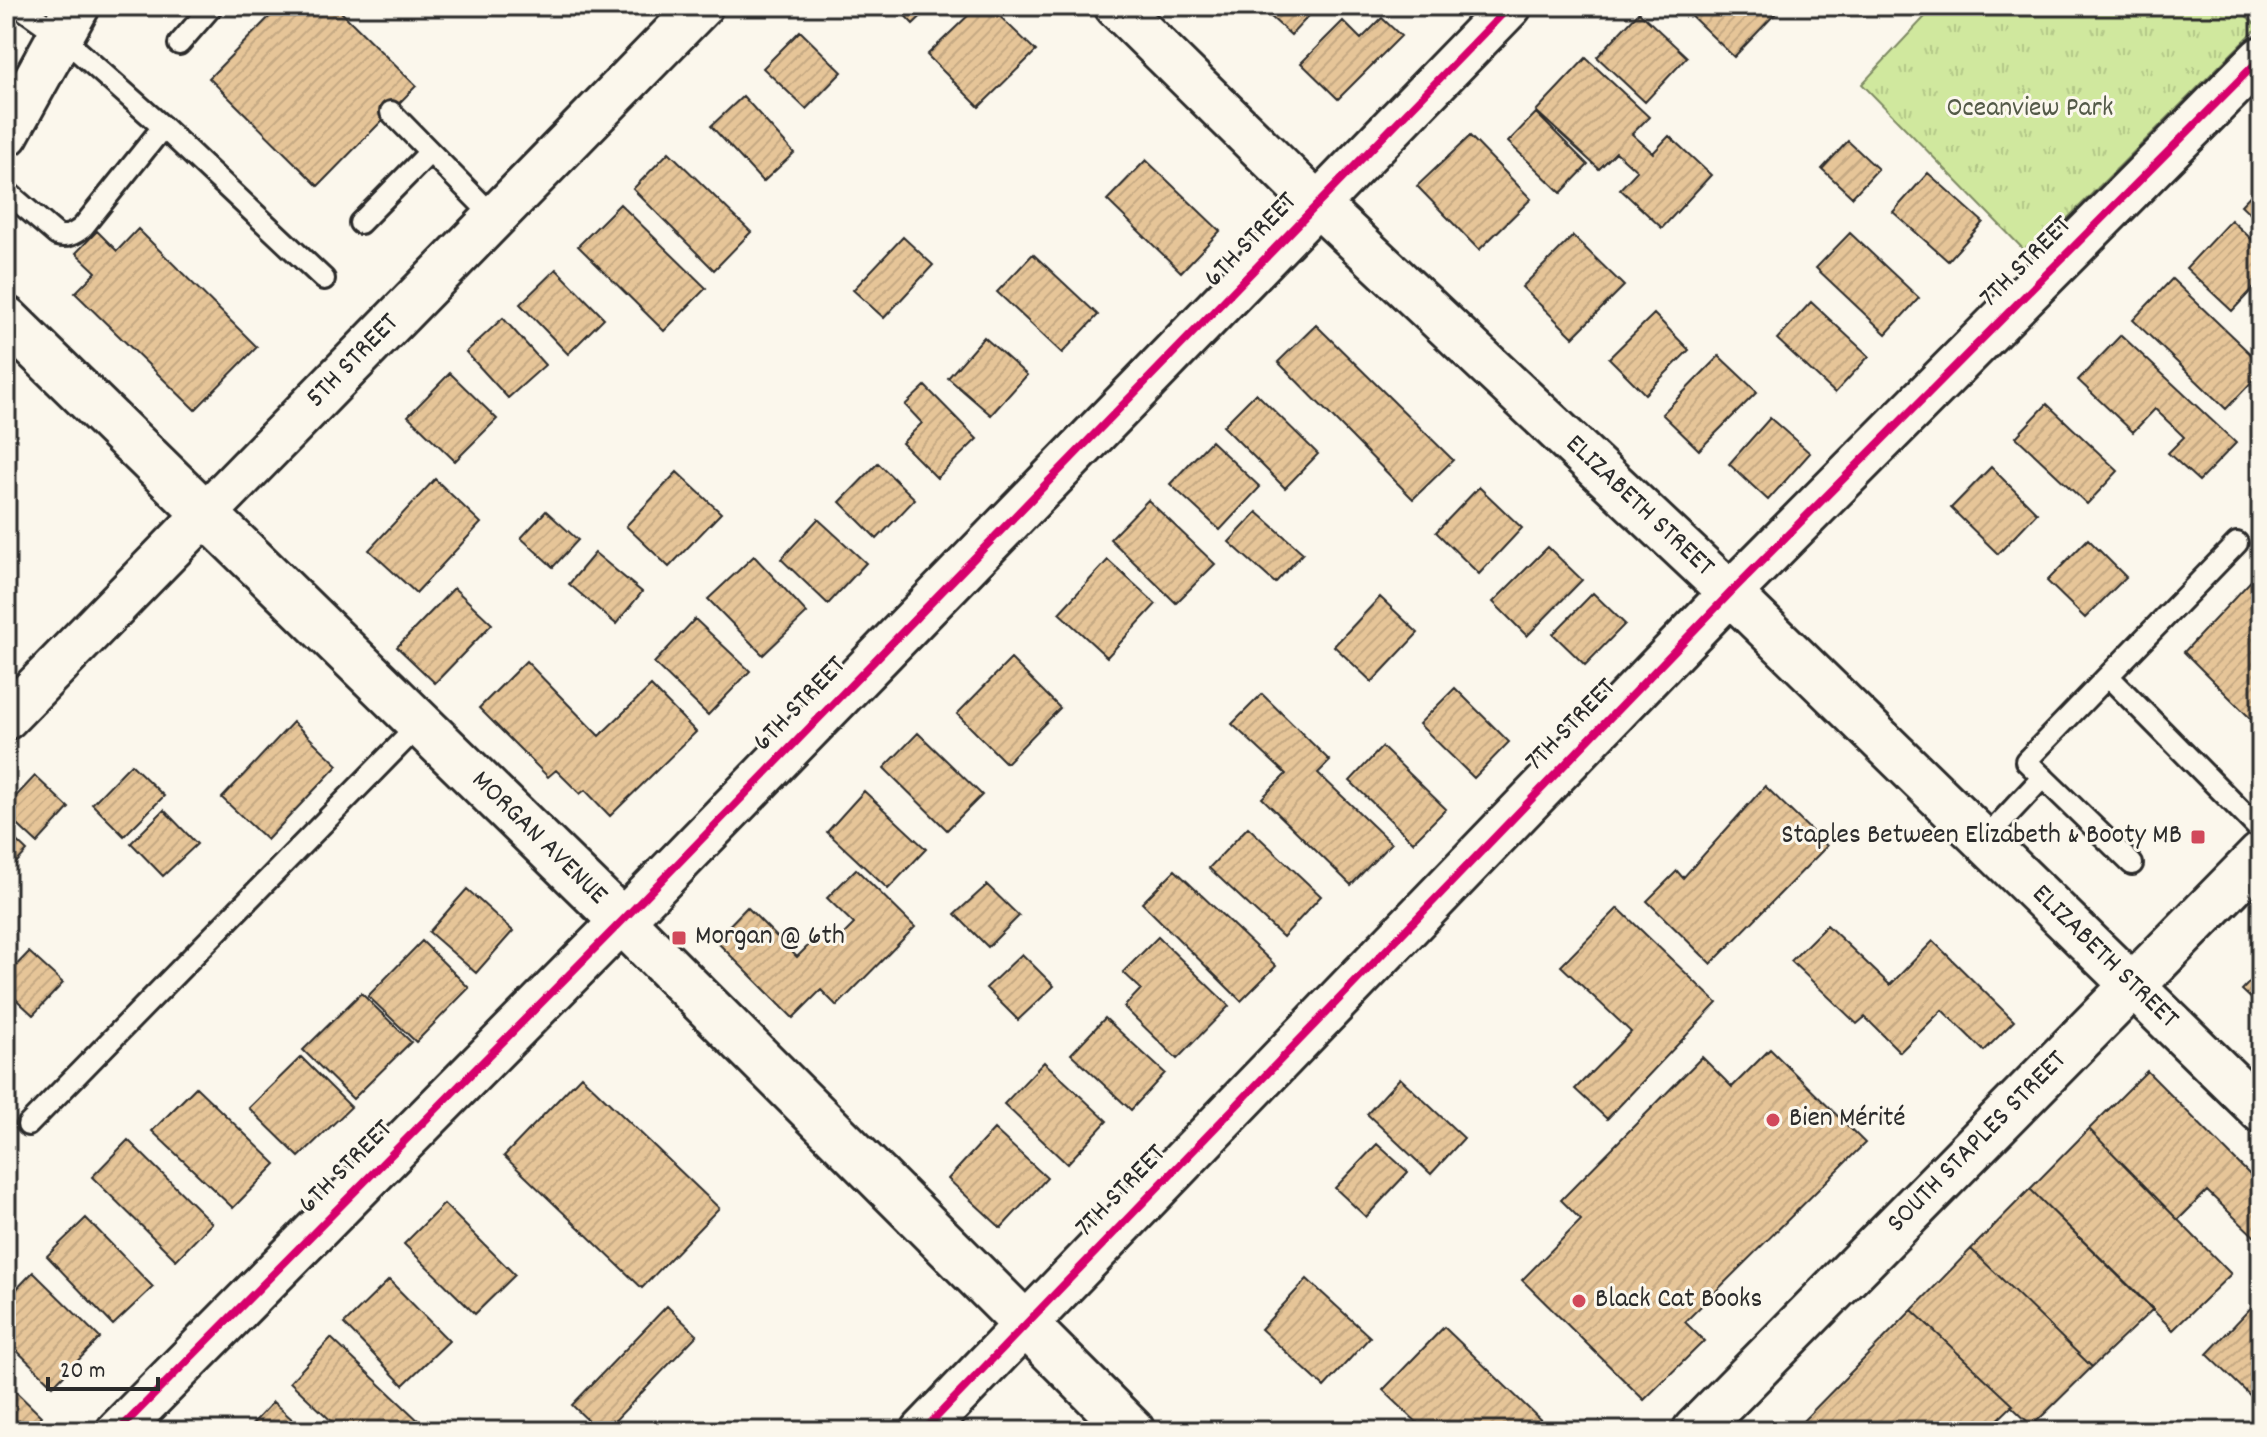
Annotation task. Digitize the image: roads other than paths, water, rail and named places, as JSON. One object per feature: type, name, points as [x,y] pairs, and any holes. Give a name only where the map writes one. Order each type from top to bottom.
[{"type":"main road","points":[[6,134],[69,21]]},
{"type":"main road","name":"MORGAN AVENUE","points":[[6,319],[622,921],[1132,1431]]},
{"type":"main road","name":"SOUTH STAPLES STREET","points":[[1695,1431],[2261,855]]},
{"type":"street","name":"5TH STREET","points":[[6,718],[701,6]]},
{"type":"street","name":"ELIZABETH STREET","points":[[1116,6],[1318,205],[1730,593],[2261,1111]]},
{"type":"street","name":"6TH STREET","points":[[118,1431],[622,921],[1510,6]]},
{"type":"street","name":"7TH STREET","points":[[923,1431],[1730,593],[2261,58]]},
{"type":"lane","points":[[19,6],[69,21],[163,127],[324,279]]},
{"type":"lane","points":[[179,44],[212,6]]},
{"type":"lane","points":[[391,112],[494,217]]},
{"type":"lane","points":[[6,191],[57,235],[70,236],[82,228],[163,127]]},
{"type":"lane","points":[[360,223],[430,152]]},
{"type":"lane","points":[[2132,864],[2026,761],[2237,543]]},
{"type":"lane","points":[[2108,676],[2261,831]]},
{"type":"lane","points":[[28,1125],[420,724]]},
{"type":"lane","points":[[1984,840],[2043,777]]},
{"type":"place","name":"Staples Between Elizabeth & Booty MB","points":[[2198,837]]},
{"type":"place","name":"Morgan @ 6th","points":[[679,938]]},
{"type":"place","name":"Bien Mérité","points":[[1773,1120]]},
{"type":"place","name":"Black Cat Books","points":[[1579,1301]]},
{"type":"park label","name":"Oceanview Park","points":[[2030,110]]}]
